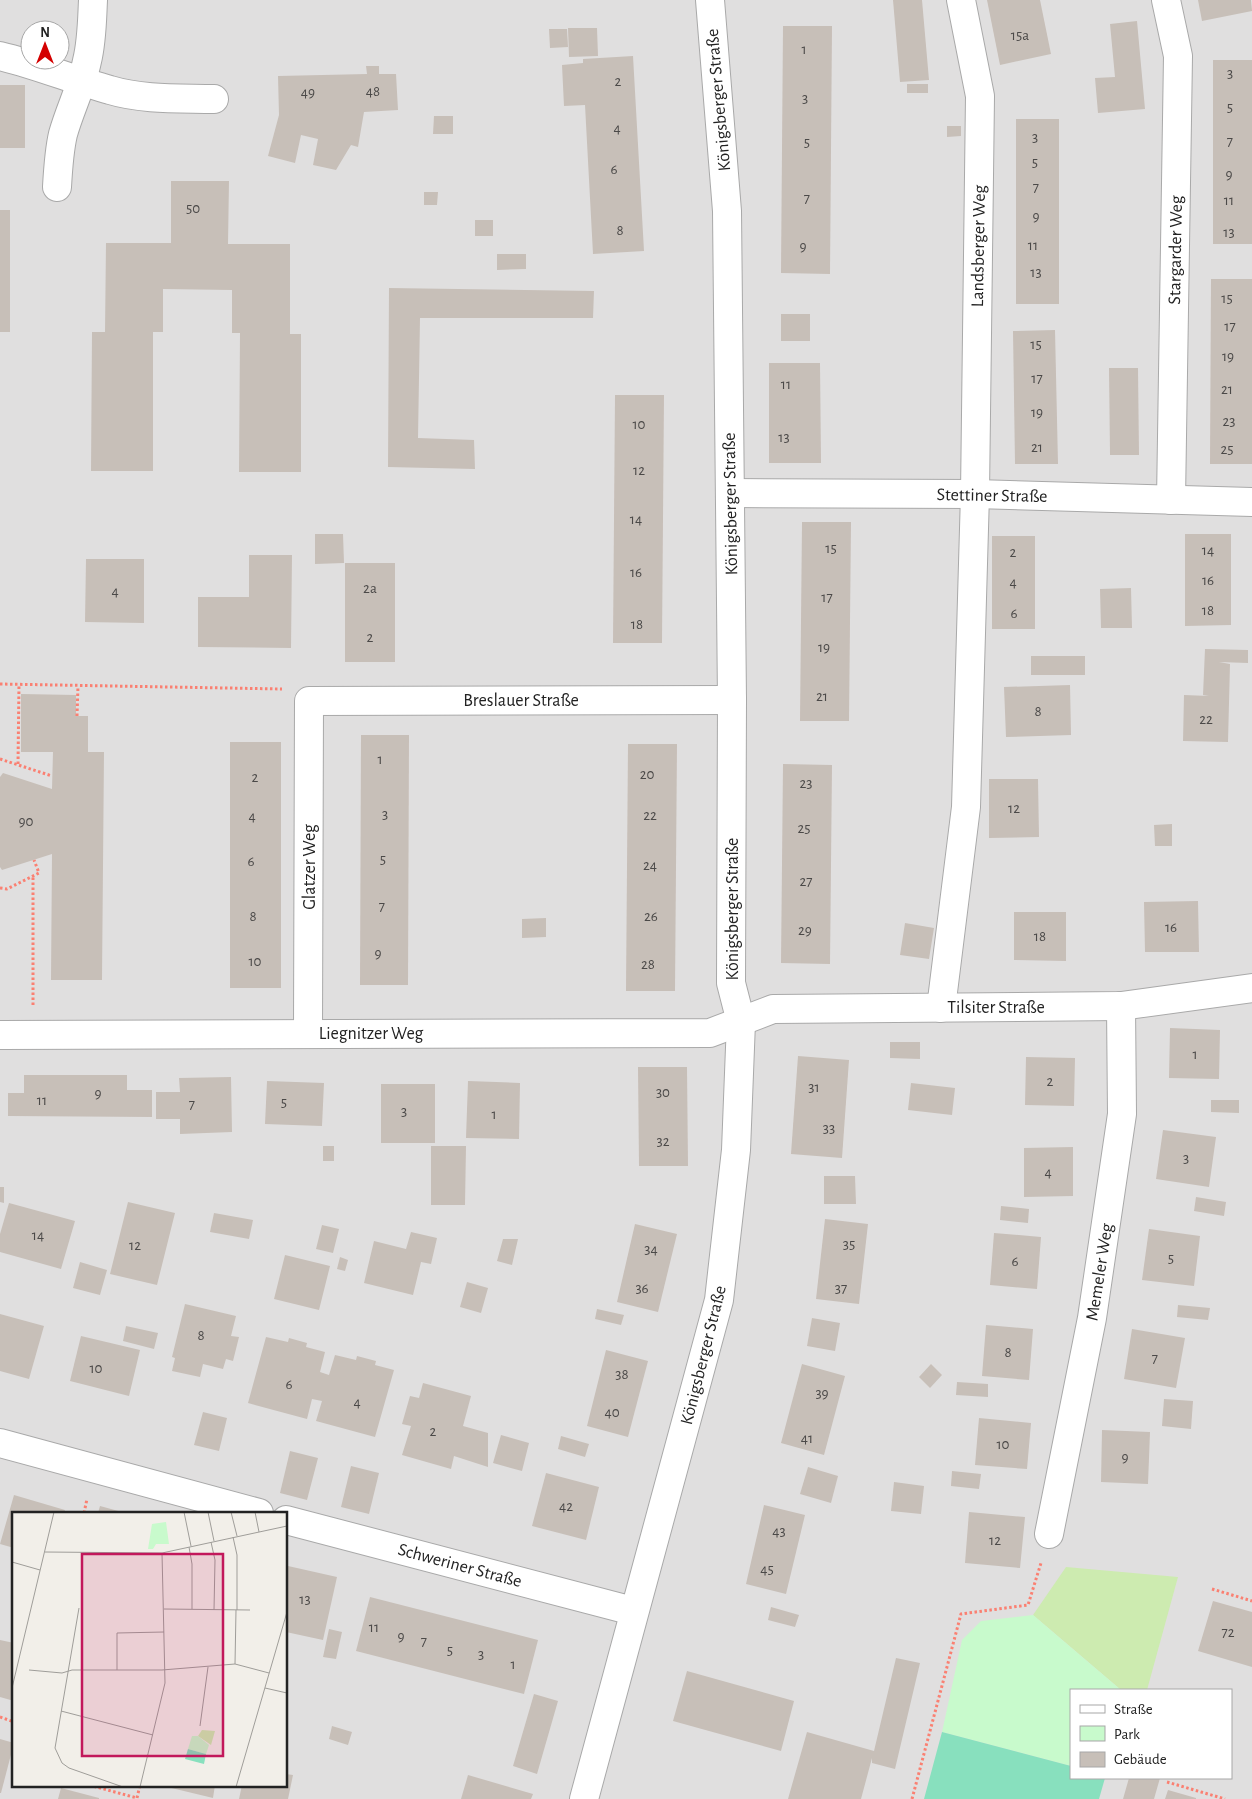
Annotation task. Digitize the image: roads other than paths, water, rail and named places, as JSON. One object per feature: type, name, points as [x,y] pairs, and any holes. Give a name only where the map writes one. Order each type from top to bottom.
[{"type":"street","points":[[57,187],[60,151],[64,132],[82,80],[92,34],[93,0]]},
{"type":"street","name":"Königsberger Straße","points":[[584,1799],[633,1611],[698,1385],[719,1300],[736,1150],[741,1022],[731,982],[731,493],[727,363],[727,211],[710,0]]},
{"type":"street","name":"Landsberger Weg","points":[[941,1008],[966,806],[975,494],[980,96],[961,0]]},
{"type":"street","name":"Stargarder Weg","points":[[1166,0],[1178,56],[1171,500]]},
{"type":"street","points":[[0,56],[82,80],[111,91],[134,95],[214,99]]},
{"type":"street","name":"Stettiner Straße","points":[[731,493],[975,494],[1252,502]]},
{"type":"street","name":"Breslauer Straße","points":[[309,701],[732,700]]},
{"type":"street","name":"Glatzer Weg","points":[[308,1033],[309,701]]},
{"type":"street","name":"Tilsiter Straße","points":[[741,1022],[773,1009],[1121,1006],[1252,988]]},
{"type":"street","name":"Memeler Weg","points":[[1049,1534],[1092,1318],[1122,1114],[1121,1006]]},
{"type":"street","name":"Liegnitzer Weg","points":[[0,1035],[710,1032],[741,1022]]},
{"type":"street","points":[[0,1443],[255,1512]]},
{"type":"street","name":"Schweriner Straße","points":[[288,1521],[633,1611]]}]
